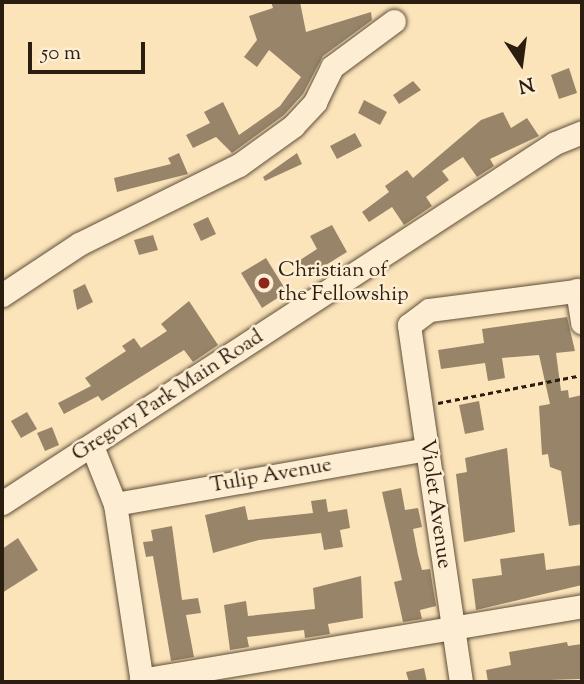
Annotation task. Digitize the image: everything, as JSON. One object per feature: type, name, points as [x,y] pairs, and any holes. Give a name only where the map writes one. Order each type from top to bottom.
[{"type":"street","points":[[2,295],[79,244],[239,165],[292,126],[315,103],[332,68],[394,21]]},
{"type":"street","name":"Gregory Park Main Road","points":[[2,503],[555,143],[582,132]]},
{"type":"street","points":[[580,290],[582,323]]},
{"type":"street","name":"Violet Avenue","points":[[461,682],[409,325],[429,310],[580,290]]},
{"type":"street","points":[[92,446],[115,504],[141,681],[582,606]]},
{"type":"street","name":"Tulip Avenue","points":[[115,504],[428,449]]},
{"type":"path","points":[[421,406],[582,375]]},
{"type":"building","points":[[271,2],[300,2],[306,32],[371,12],[372,20],[323,56],[303,94],[284,115],[232,153],[216,137],[193,148],[186,135],[210,123],[204,112],[223,102],[239,135],[280,106],[301,77],[269,50],[257,67],[244,57],[257,40],[249,16],[273,8]]},
{"type":"building","points":[[569,68],[577,93],[559,99],[551,75]]},
{"type":"building","points":[[413,81],[421,90],[399,104],[393,95]]},
{"type":"building","points":[[364,100],[387,112],[380,125],[358,113]]},
{"type":"building","points":[[503,112],[511,128],[527,118],[539,136],[490,159],[494,166],[477,177],[463,157],[442,171],[449,180],[426,197],[432,206],[404,225],[392,207],[369,222],[362,212],[389,192],[385,186],[407,170],[413,178],[481,120]]},
{"type":"building","points":[[355,133],[362,146],[337,159],[330,146]]},
{"type":"building","points":[[179,153],[188,174],[117,192],[114,178],[171,164],[168,158]]},
{"type":"building","points":[[297,153],[302,164],[265,181],[263,177]]},
{"type":"building","points":[[208,217],[216,234],[201,241],[193,224]]},
{"type":"building","points":[[332,225],[347,252],[308,276],[297,262],[317,249],[310,236]]},
{"type":"building","points":[[153,235],[158,250],[139,255],[134,240]]},
{"type":"building","name":"Christian of the Fellowship","points":[[266,258],[287,292],[262,308],[241,273]]},
{"type":"building","points":[[85,284],[93,302],[77,310],[73,290]]},
{"type":"building","points":[[189,301],[218,345],[193,362],[184,350],[102,401],[98,396],[64,414],[58,403],[91,386],[85,378],[126,351],[122,346],[134,338],[141,348],[167,331],[161,324]]},
{"type":"building","points":[[567,317],[575,351],[556,353],[561,391],[568,390],[569,398],[582,395],[582,524],[569,526],[561,471],[550,467],[548,454],[542,455],[539,406],[550,404],[539,355],[502,358],[505,378],[488,381],[485,363],[441,369],[438,350],[484,343],[482,329]]},
{"type":"building","points":[[479,401],[484,430],[465,434],[459,405]]},
{"type":"building","points":[[27,412],[37,429],[21,438],[11,421]]},
{"type":"building","points":[[52,427],[59,445],[45,451],[37,433]]},
{"type":"building","points":[[507,448],[515,532],[464,542],[456,474],[467,472],[465,458]]},
{"type":"building","points":[[401,488],[405,510],[418,508],[422,527],[413,529],[422,570],[430,569],[436,606],[420,610],[422,619],[403,622],[394,582],[402,580],[382,492]]},
{"type":"building","points":[[326,499],[328,512],[347,509],[350,528],[340,530],[343,547],[324,550],[321,533],[259,540],[213,553],[205,515],[245,506],[248,520],[313,513],[311,501]]},
{"type":"building","points":[[172,526],[182,600],[198,598],[201,613],[186,615],[194,657],[171,661],[153,556],[146,557],[143,542],[153,541],[151,530]]},
{"type":"building","points":[[18,538],[38,570],[2,593],[2,549]]},
{"type":"building","points":[[544,553],[546,570],[582,565],[582,585],[476,610],[472,579],[502,575],[500,559]]},
{"type":"building","points":[[361,576],[363,618],[328,624],[330,634],[305,638],[304,630],[247,637],[249,647],[230,650],[224,605],[246,601],[248,616],[315,609],[313,588]]},
{"type":"building","points":[[567,642],[568,646],[582,644],[582,679],[488,682],[486,670],[511,665],[509,652]]},
{"type":"building","points":[[424,668],[427,682],[409,682],[406,672]]},
{"type":"place","name":"Christian of the Fellowship","points":[[264,283]]}]
